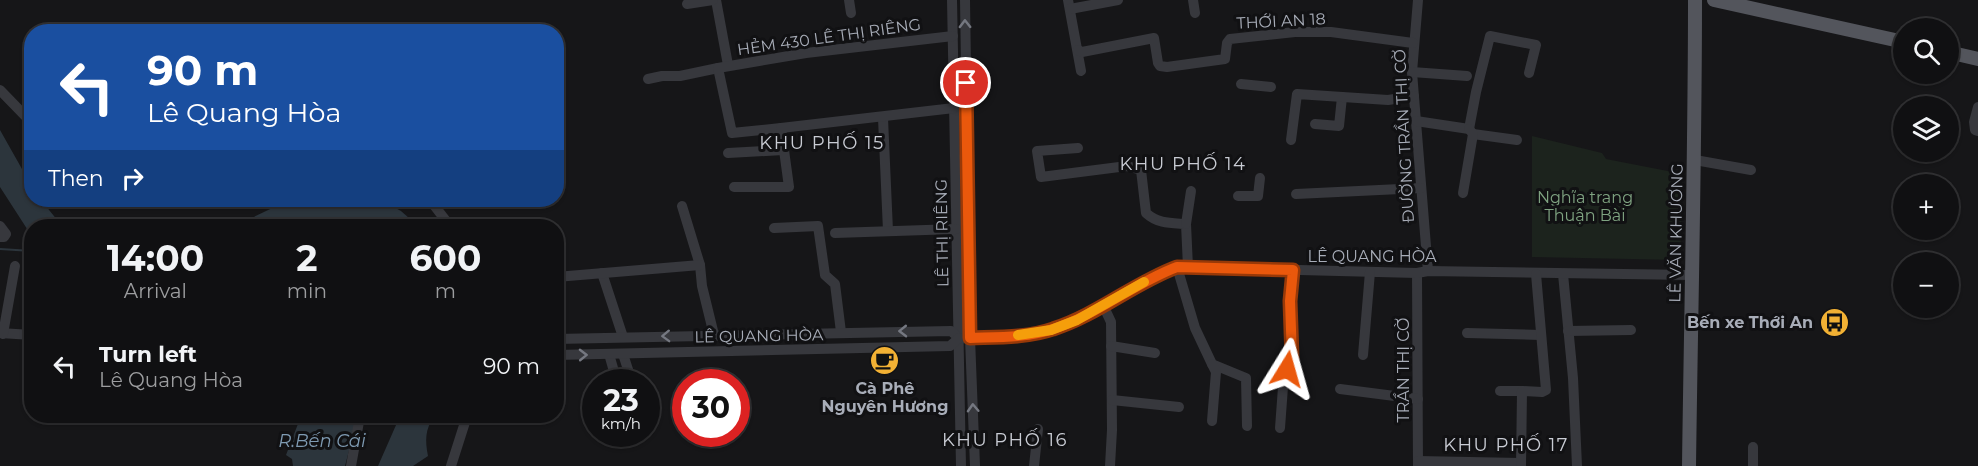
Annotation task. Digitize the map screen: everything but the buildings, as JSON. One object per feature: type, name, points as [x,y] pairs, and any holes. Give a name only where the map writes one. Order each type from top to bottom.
[{"type":"main road","name":"LÊ VĂN KHƯƠNG","points":[[1689,466],[1695,160],[1695,0]]},
{"type":"main road","points":[[1714,0],[1893,40]]},
{"type":"main road","points":[[1959,55],[1978,59]]},
{"type":"street","points":[[648,79],[680,76],[723,67],[714,0],[687,4]]},
{"type":"street","points":[[849,0],[851,13]]},
{"type":"street","name":"LÊ THỊ RIÊNG","points":[[952,0],[956,229],[975,466]]},
{"type":"street","name":"LÊ THỊ RIÊNG","points":[[961,466],[964,338],[965,0]]},
{"type":"street","points":[[1081,71],[1069,5],[1118,0]]},
{"type":"street","points":[[1192,0],[1195,13]]},
{"type":"street","name":"ĐƯỜNG TRẦN THỊ CỜ","points":[[1418,0],[1412,72],[1421,188],[1422,272]]},
{"type":"street","name":"THỚI AN 18","points":[[1078,50],[1082,52],[1154,38],[1158,63],[1160,66],[1167,66],[1225,59],[1227,43],[1230,39],[1295,32],[1331,32],[1413,42]]},
{"type":"street","name":"HẺM 430 LÊ THỊ RIÊNG","points":[[781,128],[732,133],[723,67],[806,53],[953,36]]},
{"type":"street","points":[[1463,193],[1478,83],[1490,36],[1536,45],[1529,73]]},
{"type":"street","points":[[1412,72],[1467,76]]},
{"type":"street","points":[[1241,84],[1271,87]]},
{"type":"street","points":[[0,90],[24,115]]},
{"type":"street","points":[[1291,140],[1297,94],[1388,100],[1414,96]]},
{"type":"street","points":[[1315,124],[1340,126],[1342,97]]},
{"type":"street","points":[[1976,130],[1974,122],[1978,107]]},
{"type":"street","points":[[734,187],[789,187],[781,128],[954,108]]},
{"type":"street","points":[[883,118],[888,231]]},
{"type":"street","points":[[1416,121],[1517,140]]},
{"type":"street","points":[[1078,148],[1037,151],[1041,177],[1127,166],[1141,170],[1146,213],[1153,219],[1166,223],[1186,224]]},
{"type":"street","points":[[728,153],[783,150]]},
{"type":"street","points":[[1695,160],[1751,170]]},
{"type":"street","points":[[1238,196],[1258,196],[1260,178]]},
{"type":"street","points":[[1296,194],[1421,188]]},
{"type":"street","points":[[1191,191],[1183,267],[1195,328],[1216,372],[1212,421]]},
{"type":"street","points":[[682,206],[700,265],[702,286],[714,334]]},
{"type":"street","points":[[435,207],[445,219]]},
{"type":"street","points":[[0,226],[6,234],[0,237]]},
{"type":"street","points":[[774,228],[818,226],[825,275],[835,284],[841,332]]},
{"type":"street","points":[[835,233],[956,229]]},
{"type":"street","points":[[564,276],[700,265]]},
{"type":"street","points":[[15,266],[1,334],[24,335]]},
{"type":"street","name":"LÊ QUANG HÒA","points":[[564,355],[950,346],[964,338],[1008,336],[1051,330],[1077,320],[1160,274],[1183,267],[1370,272],[1692,274]]},
{"type":"street","points":[[1280,428],[1283,387],[1292,358],[1290,301],[1293,270]]},
{"type":"street","points":[[1363,355],[1370,272]]},
{"type":"street","name":"TRẦN THỊ CỜ","points":[[1418,463],[1422,272]]},
{"type":"street","points":[[602,273],[623,337]]},
{"type":"street","points":[[1500,391],[1542,392],[1546,390],[1536,274]]},
{"type":"street","points":[[1563,274],[1578,452],[1577,466]]},
{"type":"street","points":[[1103,305],[1110,322],[1112,400],[1110,466]]},
{"type":"street","points":[[1568,331],[1631,330]]},
{"type":"street","name":"LÊ QUANG HÒA","points":[[564,339],[951,331],[964,338]]},
{"type":"street","points":[[1467,333],[1541,335]]},
{"type":"street","points":[[1111,346],[1155,353]]},
{"type":"street","points":[[609,354],[613,369]]},
{"type":"street","points":[[623,354],[628,369]]},
{"type":"street","points":[[1212,364],[1246,378],[1247,426]]},
{"type":"street","points":[[1340,389],[1418,399]]},
{"type":"street","points":[[1418,463],[1521,464],[1522,391]]},
{"type":"street","points":[[1112,400],[1179,407]]},
{"type":"street","points":[[351,466],[359,423]]},
{"type":"street","points":[[451,466],[465,423]]},
{"type":"street","points":[[1034,466],[1038,429]]},
{"type":"street","points":[[1753,447],[1753,466]]},
{"type":"green space","name":"Nghĩa trang Thuận Bài","points":[[1532,136],[1602,153],[1606,159],[1683,174],[1680,260],[1532,257]]},
{"type":"water","points":[[0,130],[24,173],[24,207],[47,207],[56,219],[24,219],[24,224],[0,187]]},
{"type":"water","points":[[274,207],[394,207],[410,219],[250,219]]},
{"type":"water","name":"R.Bến Cái","points":[[298,423],[356,423],[345,466],[293,466],[292,459],[286,455]]},
{"type":"water","points":[[397,423],[430,423],[426,435],[428,456],[413,466],[378,466]]},
{"type":"waterway","points":[[0,249],[24,250]]},
{"type":"slow traffic","points":[[1018,335],[1051,330],[1077,320],[1144,282]]},
{"type":"place","name":"Bến xe Thới An","points":[[1834,322]]},
{"type":"place","name":"Cà Phê Nguyên Hương","points":[[885,360]]},
{"type":"district","name":"KHU PHỐ 15","points":[[822,143]]},
{"type":"district","name":"KHU PHỐ 14","points":[[1183,164]]},
{"type":"district","name":"KHU PHỐ 16","points":[[1005,440]]},
{"type":"district","name":"KHU PHỐ 17","points":[[1506,445]]},
{"type":"route","points":[[966,83],[970,338],[1051,330],[1077,320],[1177,267],[1293,270],[1290,301],[1292,358],[1287,369]]}]
